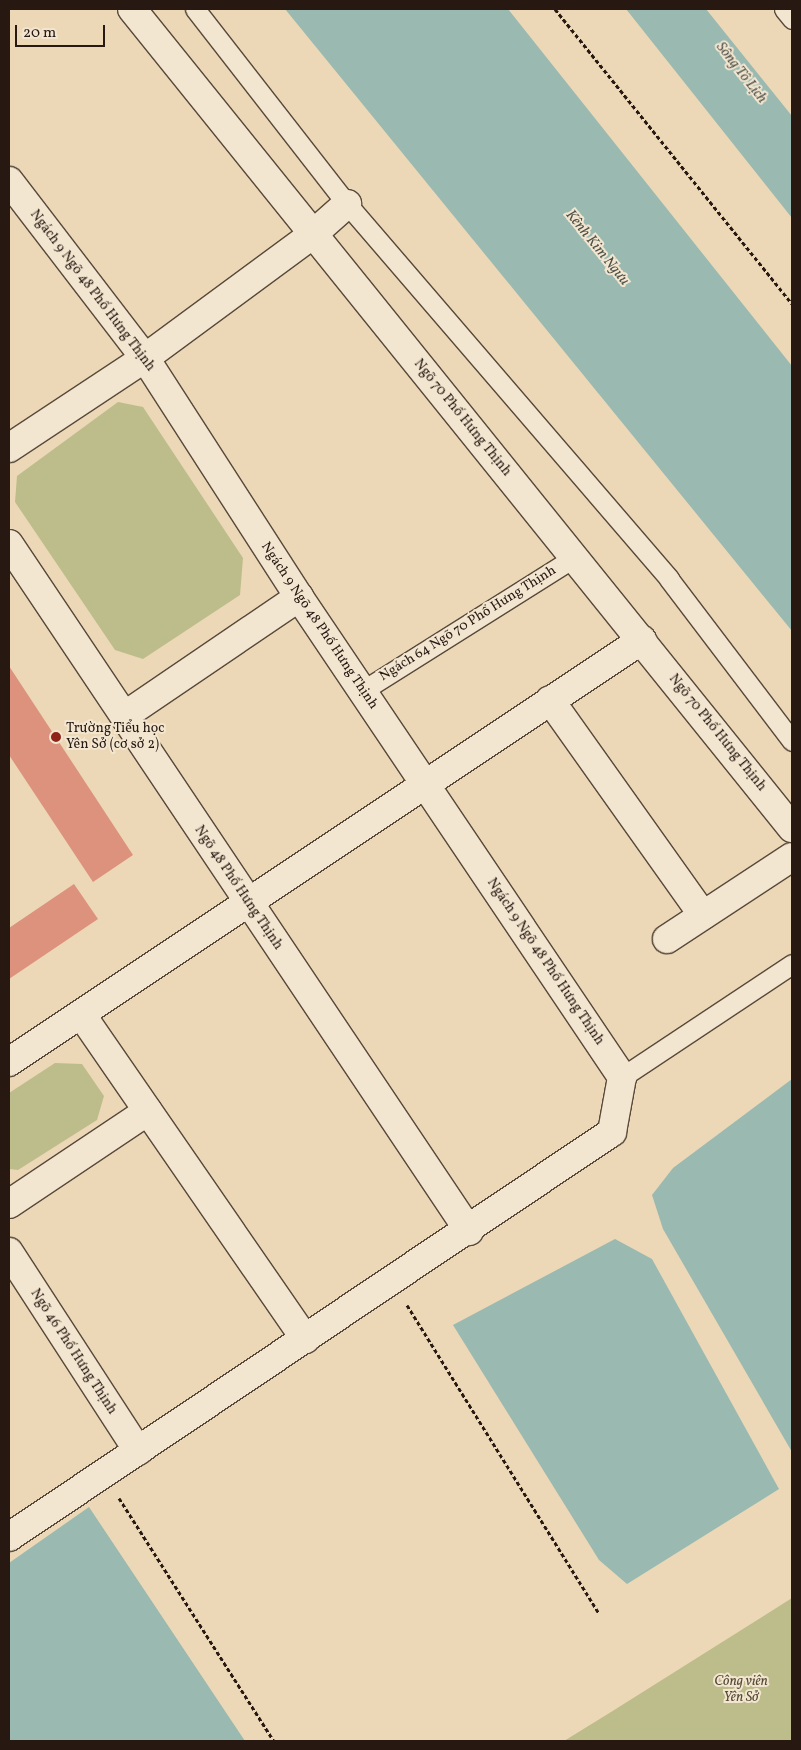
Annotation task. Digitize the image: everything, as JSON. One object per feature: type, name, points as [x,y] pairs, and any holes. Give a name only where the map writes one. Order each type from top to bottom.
[{"type":"street","name":"Ngõ 70 Phố Hưng Thịnh","points":[[132,9],[312,235],[575,557],[792,828]]},
{"type":"street","name":"Ngách 9 Ngõ 48 Phố Hưng Thịnh","points":[[9,181],[145,358],[299,598],[622,1077]]},
{"type":"street","points":[[9,448],[145,358],[312,235],[347,204]]},
{"type":"street","name":"Ngõ 48 Phố Hưng Thịnh","points":[[9,544],[469,1231]]},
{"type":"street","points":[[124,716],[299,598]]},
{"type":"street","points":[[9,1062],[424,783],[642,640]]},
{"type":"street","points":[[550,700],[703,915]]},
{"type":"street","points":[[667,939],[792,857]]},
{"type":"street","points":[[81,1014],[305,1339]]},
{"type":"street","points":[[9,1538],[469,1231],[612,1132],[622,1077]]},
{"type":"street","points":[[9,1204],[148,1112]]},
{"type":"street","name":"Ngõ 46 Phố Hưng Thịnh","points":[[9,1252],[138,1451]]},
{"type":"lane","points":[[195,9],[347,204],[669,579],[792,741]]},
{"type":"lane","points":[[784,9],[792,19]]},
{"type":"lane","name":"Ngách 64 Ngõ 70 Phố Hưng Thịnh","points":[[362,691],[575,557]]},
{"type":"lane","points":[[622,1077],[792,964]]},
{"type":"path","points":[[555,9],[792,304]]},
{"type":"path","points":[[392,1281],[598,1612]]},
{"type":"path","points":[[104,1474],[274,1741]]},
{"type":"green space","points":[[118,402],[143,407],[243,558],[240,595],[143,659],[115,650],[15,502],[17,476]]},
{"type":"green space","points":[[55,1063],[82,1064],[104,1096],[97,1120],[18,1170],[9,1169],[9,1093]]},
{"type":"green space","name":"Công viên Yên Sở","points":[[792,1598],[792,1741],[564,1741],[611,1712]]},
{"type":"water","name":"Kênh Kim Ngưu","points":[[285,9],[508,9],[792,366],[792,631]]},
{"type":"water","name":"Sông Tô Lịch","points":[[626,9],[706,9],[792,116],[792,218]]},
{"type":"water","points":[[792,1079],[792,1452],[663,1229],[652,1195],[673,1168]]},
{"type":"water","points":[[615,1239],[652,1259],[779,1489],[627,1584],[599,1560],[453,1325]]},
{"type":"water","points":[[89,1507],[245,1741],[9,1741],[9,1563]]},
{"type":"building","points":[[9,666],[133,855],[93,882],[9,755]]},
{"type":"building","points":[[74,884],[98,919],[9,979],[9,928]]},
{"type":"place","name":"Trường Tiểu học Yên Sở (cơ sở 2)","points":[[56,737]]}]
